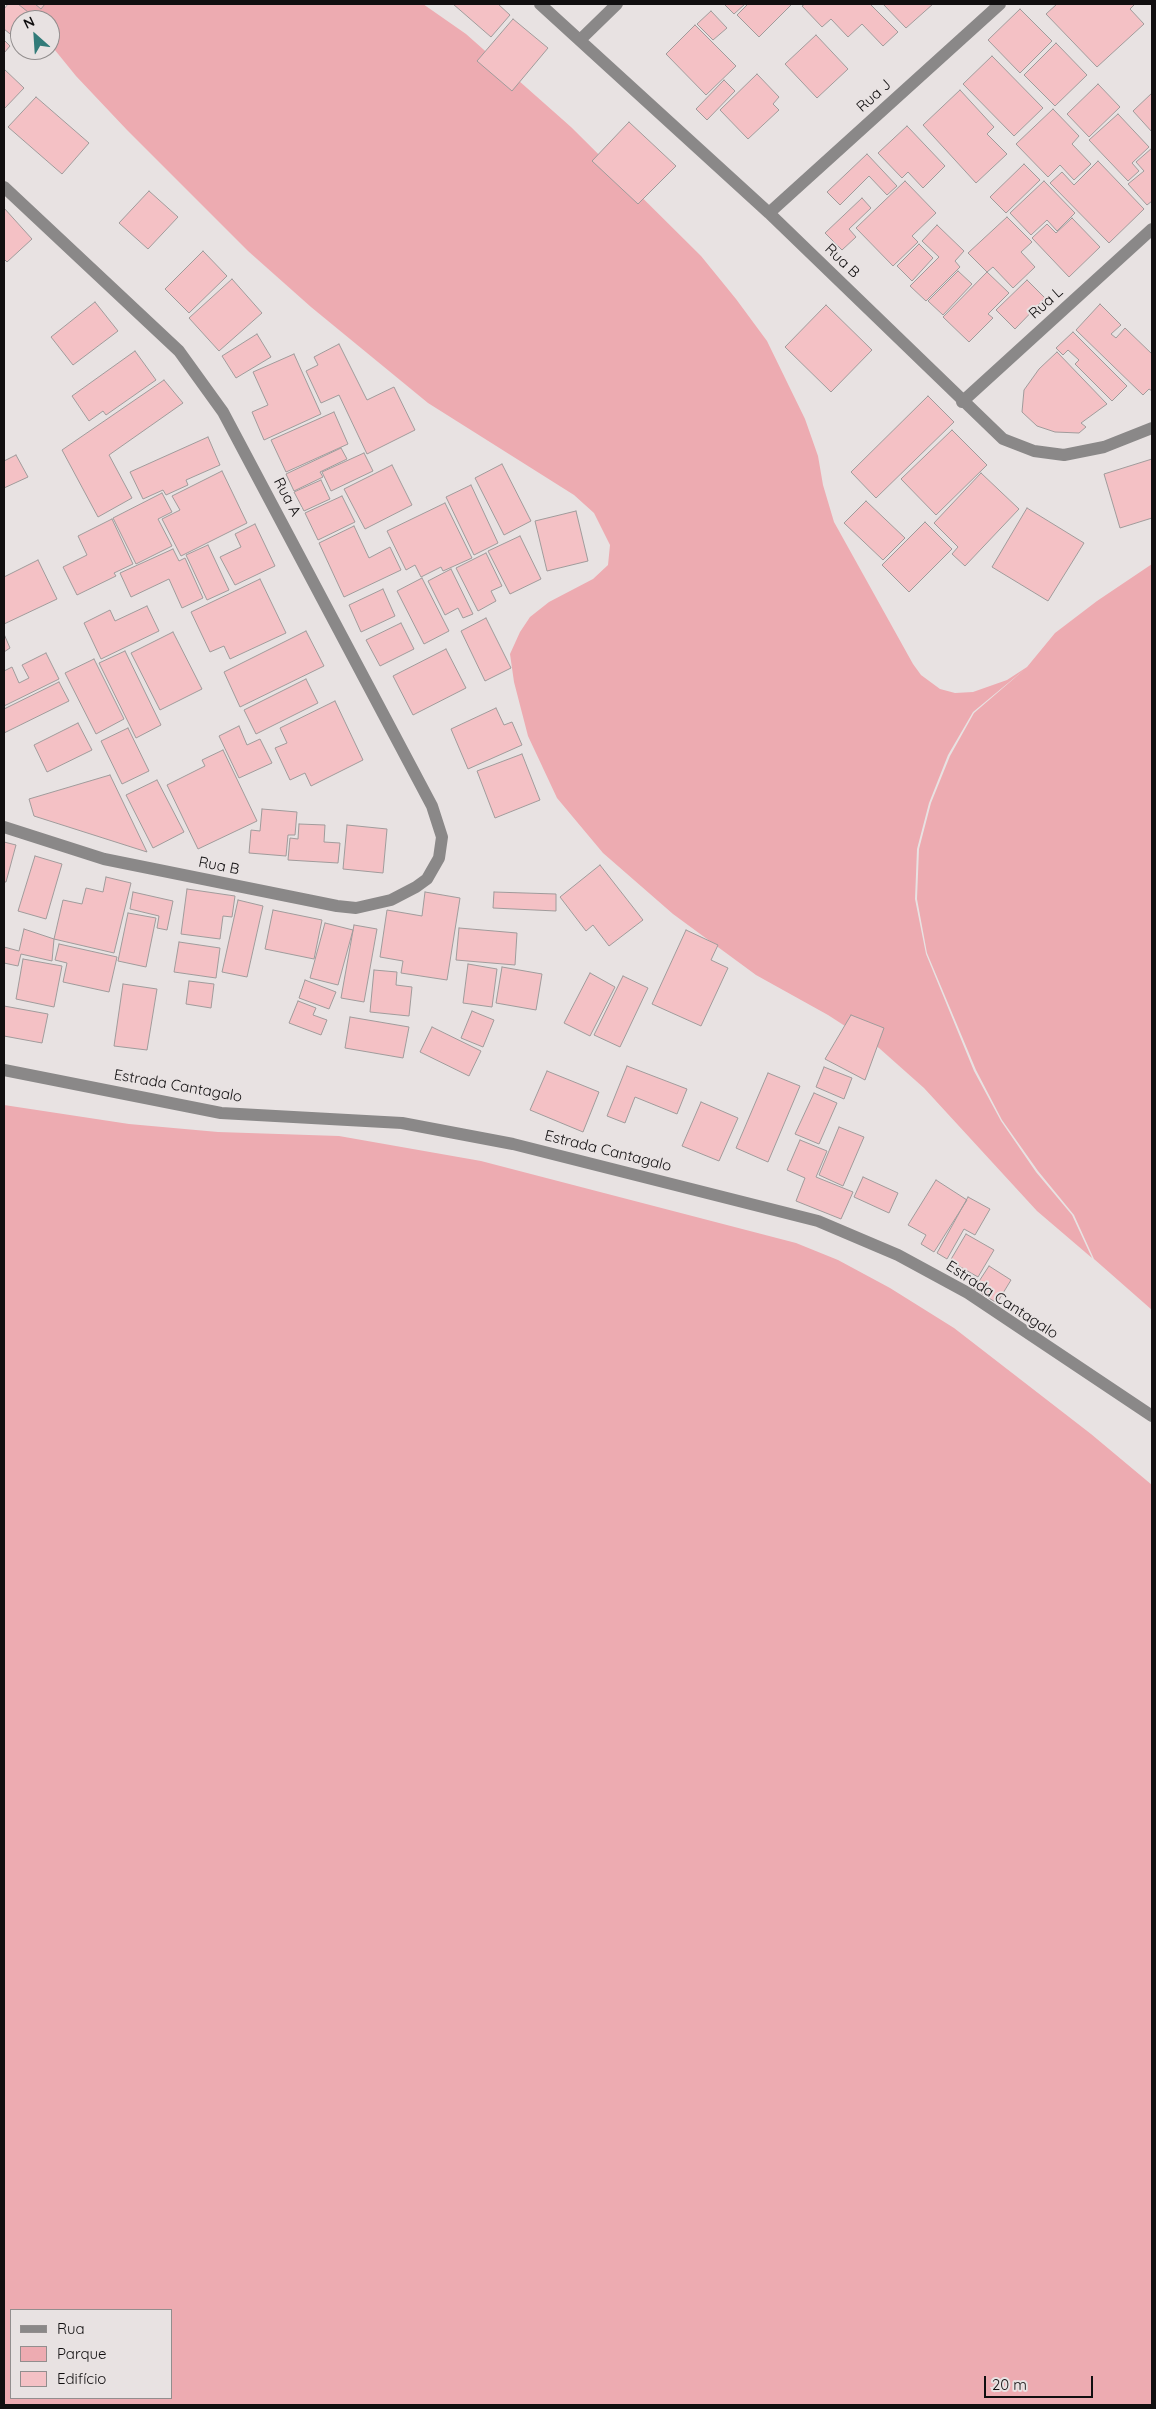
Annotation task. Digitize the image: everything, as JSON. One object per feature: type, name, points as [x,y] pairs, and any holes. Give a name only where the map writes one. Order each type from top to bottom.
[{"type":"street","name":"Rua B","points":[[540,4],[581,39],[769,213],[962,402],[1003,439],[1048,454],[1064,455],[1082,453],[1152,428]]},
{"type":"street","points":[[581,39],[617,4]]},
{"type":"street","name":"Rua J","points":[[769,213],[1000,4]]},
{"type":"street","name":"Rua A","points":[[4,187],[179,351],[223,412],[432,806],[442,837],[437,863],[427,879]]},
{"type":"street","name":"Rua L","points":[[962,402],[1152,229]]},
{"type":"street","name":"Rua B","points":[[6,827],[104,860],[337,906],[356,908],[392,900],[427,879]]},
{"type":"street","name":"Estrada Cantagalo","points":[[4,1070],[221,1113],[402,1123],[504,1142],[818,1221],[898,1255],[968,1293],[1152,1416]]},
{"type":"green space","points":[[10,4],[423,4],[466,34],[571,127],[701,256],[767,341],[805,419],[818,456],[823,485],[834,522],[913,664],[921,675],[940,689],[955,693],[973,692],[1007,680],[1027,667],[1055,633],[1097,601],[1152,564],[1152,1310],[1094,1259],[1074,1215],[1038,1171],[1002,1120],[976,1070],[927,953],[917,899],[919,849],[931,803],[950,756],[974,713],[1025,669],[973,712],[948,755],[929,803],[917,849],[915,899],[926,954],[974,1071],[1001,1121],[1036,1172],[1072,1215],[1092,1258],[1037,1211],[924,1088],[879,1048],[828,1015],[756,975],[673,914],[603,853],[557,798],[528,736],[514,682],[510,654],[520,632],[530,617],[549,602],[593,579],[608,565],[610,545],[594,513],[574,495],[428,403],[311,307],[248,251],[76,76],[60,56],[60,10],[17,10]]},
{"type":"green space","points":[[4,1105],[129,1124],[218,1132],[339,1136],[481,1161],[796,1243],[838,1260],[890,1288],[954,1328],[1091,1434],[1152,1485],[1152,2405],[4,2405]]},
{"type":"building","points":[[8,4],[18,4],[26,10],[10,10],[10,34],[4,29],[4,9]]},
{"type":"building","points":[[35,4],[45,4],[41,9]]},
{"type":"building","points":[[453,4],[498,4],[510,15],[491,37]]},
{"type":"building","points":[[724,4],[745,4],[734,14]]},
{"type":"building","points":[[748,4],[792,4],[759,37],[737,15]]},
{"type":"building","points":[[805,4],[870,4],[898,32],[883,46],[862,24],[848,37],[831,19],[822,27],[802,6]]},
{"type":"building","points":[[883,4],[933,4],[906,28]]},
{"type":"building","points":[[1057,4],[1135,4],[1130,9],[1144,24],[1097,67],[1046,14]]},
{"type":"building","points":[[1020,9],[1052,41],[1020,73],[988,40]]},
{"type":"building","points":[[711,11],[727,28],[713,40],[697,24]]},
{"type":"building","points":[[513,19],[548,48],[512,91],[477,61]]},
{"type":"building","points":[[695,25],[736,66],[706,95],[666,54]]},
{"type":"building","points":[[816,35],[848,69],[817,98],[785,64]]},
{"type":"building","points":[[4,40],[10,46],[4,53]]},
{"type":"building","points":[[1056,43],[1087,75],[1055,106],[1024,75]]},
{"type":"building","points":[[992,56],[1043,108],[1014,136],[963,84]]},
{"type":"building","points":[[4,69],[24,88],[4,109]]},
{"type":"building","points":[[757,74],[779,97],[773,104],[779,110],[748,139],[720,110]]},
{"type":"building","points":[[724,80],[735,91],[707,120],[696,109]]},
{"type":"building","points":[[1098,84],[1120,107],[1089,137],[1067,114]]},
{"type":"building","points":[[960,90],[994,127],[987,134],[1007,154],[976,183],[923,125]]},
{"type":"building","points":[[1152,93],[1152,132],[1133,111]]},
{"type":"building","points":[[36,97],[89,143],[62,174],[8,127]]},
{"type":"building","points":[[1053,109],[1079,136],[1072,144],[1091,164],[1074,180],[1060,165],[1048,177],[1016,144]]},
{"type":"building","points":[[1118,114],[1149,147],[1132,163],[1139,171],[1128,181],[1089,140]]},
{"type":"building","points":[[629,122],[676,166],[638,204],[592,161]]},
{"type":"building","points":[[907,126],[945,166],[923,188],[908,172],[902,178],[878,153]]},
{"type":"building","points":[[1152,148],[1152,201],[1147,205],[1128,184],[1144,171],[1136,162]]},
{"type":"building","points":[[867,154],[897,186],[887,195],[869,176],[840,205],[827,192]]},
{"type":"building","points":[[1098,161],[1144,209],[1109,243],[1050,183],[1062,172],[1074,185]]},
{"type":"building","points":[[1024,164],[1040,180],[1006,213],[990,197]]},
{"type":"building","points":[[905,181],[936,213],[912,236],[918,242],[893,266],[856,228]]},
{"type":"building","points":[[1044,181],[1075,213],[1057,231],[1047,220],[1031,235],[1010,213]]},
{"type":"building","points":[[149,191],[178,217],[148,249],[119,223]]},
{"type":"building","points":[[862,198],[871,208],[849,229],[856,237],[842,250],[825,233]]},
{"type":"building","points":[[4,208],[32,239],[7,262],[4,259]]},
{"type":"building","points":[[1007,217],[1032,242],[1021,252],[1035,267],[1013,288],[993,267],[987,272],[968,253]]},
{"type":"building","points":[[1072,218],[1100,247],[1069,277],[1032,238],[1047,224],[1056,233]]},
{"type":"building","points":[[937,225],[964,251],[955,261],[960,267],[926,301],[910,286],[939,257],[922,241]]},
{"type":"building","points":[[919,244],[933,258],[912,281],[897,266]]},
{"type":"building","points":[[203,251],[227,276],[189,313],[165,289]]},
{"type":"building","points":[[958,271],[972,284],[943,315],[928,301]]},
{"type":"building","points":[[987,272],[1009,293],[988,314],[993,318],[969,342],[943,317]]},
{"type":"building","points":[[232,279],[262,313],[219,351],[189,318]]},
{"type":"building","points":[[1027,280],[1045,298],[1015,329],[996,310]]},
{"type":"building","points":[[95,302],[118,331],[73,365],[51,337]]},
{"type":"building","points":[[1100,304],[1121,325],[1111,334],[1116,338],[1125,328],[1152,354],[1152,391],[1149,389],[1143,395],[1076,330]]},
{"type":"building","points":[[826,305],[872,350],[831,392],[785,347]]},
{"type":"building","points":[[1073,332],[1127,386],[1112,401],[1075,364],[1079,360],[1068,350],[1063,355],[1056,348]]},
{"type":"building","points":[[257,334],[271,357],[236,378],[222,356]]},
{"type":"building","points":[[339,344],[367,400],[394,387],[415,430],[367,454],[339,395],[321,403],[306,371],[318,365],[314,357]]},
{"type":"building","points":[[135,351],[156,380],[106,415],[103,411],[89,421],[72,396]]},
{"type":"building","points":[[1057,352],[1107,404],[1081,423],[1086,427],[1079,433],[1055,432],[1037,426],[1022,412],[1024,390],[1039,369]]},
{"type":"building","points":[[294,354],[321,414],[264,440],[252,412],[268,405],[253,372]]},
{"type":"building","points":[[164,380],[183,403],[109,455],[132,498],[98,517],[62,450]]},
{"type":"building","points":[[928,396],[954,422],[876,498],[851,472]]},
{"type":"building","points":[[334,412],[348,444],[286,472],[271,440]]},
{"type":"building","points":[[952,430],[987,465],[936,515],[901,479]]},
{"type":"building","points":[[208,437],[220,465],[186,480],[188,485],[166,495],[163,490],[143,499],[130,472]]},
{"type":"building","points":[[341,448],[347,459],[320,472],[323,477],[294,491],[286,474]]},
{"type":"building","points":[[364,453],[373,471],[331,491],[322,472]]},
{"type":"building","points":[[16,455],[28,477],[4,488],[4,461]]},
{"type":"building","points":[[1152,459],[1152,518],[1120,528],[1104,474]]},
{"type":"building","points":[[502,464],[531,521],[504,535],[475,478]]},
{"type":"building","points":[[392,465],[412,505],[365,529],[344,489]]},
{"type":"building","points":[[222,471],[247,523],[181,556],[162,519],[180,510],[172,496]]},
{"type":"building","points":[[981,473],[1019,509],[965,566],[952,554],[958,547],[934,523]]},
{"type":"building","points":[[321,480],[330,499],[304,511],[294,492]]},
{"type":"building","points":[[471,485],[498,543],[474,555],[446,497]]},
{"type":"building","points":[[162,493],[172,512],[158,519],[172,546],[136,564],[113,518]]},
{"type":"building","points":[[342,496],[355,522],[318,540],[305,513]]},
{"type":"building","points":[[866,501],[905,538],[883,560],[844,523]]},
{"type":"building","points":[[445,503],[472,558],[443,571],[441,567],[421,577],[415,565],[406,570],[387,531]]},
{"type":"building","points":[[1027,508],[1084,543],[1048,601],[992,567]]},
{"type":"building","points":[[576,511],[588,561],[547,571],[535,521]]},
{"type":"building","points":[[112,519],[133,564],[114,573],[116,576],[77,595],[63,567],[87,555],[78,536]]},
{"type":"building","points":[[925,522],[952,549],[909,592],[882,565]]},
{"type":"building","points":[[255,524],[275,566],[235,585],[220,557],[241,547],[235,534]]},
{"type":"building","points":[[354,526],[369,558],[390,547],[401,570],[344,597],[319,543]]},
{"type":"building","points":[[520,536],[541,579],[510,594],[488,551]]},
{"type":"building","points":[[208,545],[229,590],[207,600],[186,555]]},
{"type":"building","points":[[173,549],[179,561],[185,558],[203,598],[182,608],[169,579],[131,597],[120,573]]},
{"type":"building","points":[[486,553],[502,586],[491,591],[496,601],[478,611],[456,568]]},
{"type":"building","points":[[38,560],[57,599],[4,624],[4,577]]},
{"type":"building","points":[[451,569],[473,614],[463,618],[458,608],[445,615],[428,581]]},
{"type":"building","points":[[422,578],[449,631],[424,644],[397,591]]},
{"type":"building","points":[[260,579],[286,633],[230,659],[224,646],[210,652],[191,612]]},
{"type":"building","points":[[383,589],[395,616],[361,632],[349,605]]},
{"type":"building","points":[[147,606],[159,631],[101,659],[84,623],[110,610],[115,621]]},
{"type":"building","points":[[486,618],[511,668],[485,681],[461,631]]},
{"type":"building","points":[[401,623],[414,649],[380,666],[366,640]]},
{"type":"building","points":[[306,631],[324,666],[240,707],[224,672]]},
{"type":"building","points":[[173,632],[202,689],[160,710],[131,653]]},
{"type":"building","points":[[4,634],[10,648],[4,652]]},
{"type":"building","points":[[446,649],[466,688],[413,715],[393,676]]},
{"type":"building","points":[[125,651],[161,725],[136,738],[99,663]]},
{"type":"building","points":[[46,653],[59,679],[4,706],[4,671],[12,667],[19,683],[29,678],[22,665]]},
{"type":"building","points":[[94,659],[124,719],[96,734],[65,673]]},
{"type":"building","points":[[306,679],[318,703],[256,734],[244,710]]},
{"type":"building","points":[[59,682],[69,701],[4,733],[4,709]]},
{"type":"building","points":[[335,701],[363,760],[311,786],[305,773],[290,780],[275,748],[287,743],[280,728]]},
{"type":"building","points":[[496,708],[504,725],[512,722],[522,745],[468,769],[451,729]]},
{"type":"building","points":[[78,723],[92,750],[47,772],[34,745]]},
{"type":"building","points":[[239,726],[247,745],[260,739],[272,763],[239,778],[219,736]]},
{"type":"building","points":[[128,728],[149,771],[122,784],[101,741]]},
{"type":"building","points":[[223,750],[257,821],[198,849],[167,785],[205,766],[202,760]]},
{"type":"building","points":[[522,754],[540,800],[495,818],[477,771]]},
{"type":"building","points":[[110,775],[147,852],[34,816],[29,799]]},
{"type":"building","points":[[157,780],[184,832],[153,848],[126,795]]},
{"type":"building","points":[[262,809],[297,812],[295,835],[288,835],[286,856],[249,853],[251,830],[260,831]]},
{"type":"building","points":[[299,824],[325,825],[324,842],[340,843],[338,863],[288,860],[290,838],[298,839]]},
{"type":"building","points":[[347,825],[387,829],[383,873],[343,869]]},
{"type":"building","points":[[4,842],[16,845],[6,882],[4,882]]},
{"type":"building","points":[[35,856],[62,864],[46,919],[18,911]]},
{"type":"building","points":[[600,865],[643,920],[609,946],[593,925],[586,931],[560,897]]},
{"type":"building","points":[[106,877],[131,883],[114,953],[54,939],[63,900],[82,904],[86,888],[103,892]]},
{"type":"building","points":[[187,889],[235,896],[232,917],[223,916],[220,939],[181,934]]},
{"type":"building","points":[[133,892],[173,901],[167,930],[157,928],[159,916],[130,909]]},
{"type":"building","points":[[425,892],[460,898],[447,980],[401,973],[403,961],[380,957],[387,910],[422,916]]},
{"type":"building","points":[[494,892],[556,894],[556,911],[493,908]]},
{"type":"building","points":[[238,900],[263,906],[247,977],[222,972]]},
{"type":"building","points":[[273,910],[322,920],[314,959],[265,949]]},
{"type":"building","points":[[128,913],[156,918],[146,967],[118,961]]},
{"type":"building","points":[[325,923],[353,930],[338,985],[310,978]]},
{"type":"building","points":[[354,925],[377,929],[364,1002],[341,998]]},
{"type":"building","points":[[459,928],[517,933],[515,965],[456,960]]},
{"type":"building","points":[[24,929],[54,939],[52,961],[21,954],[18,966],[4,963],[4,947],[19,951]]},
{"type":"building","points":[[686,930],[718,945],[711,960],[728,968],[701,1026],[652,1004]]},
{"type":"building","points":[[179,942],[220,948],[216,978],[174,972]]},
{"type":"building","points":[[59,944],[117,957],[109,992],[63,982],[67,963],[55,960]]},
{"type":"building","points":[[23,959],[62,966],[54,1007],[16,999]]},
{"type":"building","points":[[468,964],[497,969],[492,1007],[463,1003]]},
{"type":"building","points":[[502,967],[542,974],[536,1010],[496,1003]]},
{"type":"building","points":[[374,970],[397,972],[396,985],[412,987],[409,1016],[370,1012]]},
{"type":"building","points":[[590,973],[615,987],[590,1036],[564,1023]]},
{"type":"building","points":[[623,976],[648,988],[620,1047],[594,1035]]},
{"type":"building","points":[[305,980],[336,992],[329,1009],[299,998]]},
{"type":"building","points":[[189,981],[214,984],[211,1008],[186,1004]]},
{"type":"building","points":[[123,984],[157,989],[147,1050],[114,1046]]},
{"type":"building","points":[[298,1001],[316,1008],[313,1015],[327,1020],[321,1035],[289,1023]]},
{"type":"building","points":[[4,1006],[48,1014],[42,1043],[4,1036]]},
{"type":"building","points":[[472,1011],[494,1020],[483,1047],[461,1038]]},
{"type":"building","points":[[851,1015],[884,1028],[865,1080],[825,1059]]},
{"type":"building","points":[[350,1017],[409,1027],[403,1058],[345,1048]]},
{"type":"building","points":[[432,1027],[481,1051],[469,1076],[420,1052]]},
{"type":"building","points":[[627,1066],[687,1089],[677,1114],[635,1097],[625,1123],[607,1116]]},
{"type":"building","points":[[824,1067],[852,1078],[844,1099],[816,1087]]},
{"type":"building","points":[[547,1071],[599,1092],[583,1132],[530,1110]]},
{"type":"building","points":[[768,1073],[800,1086],[768,1162],[736,1148]]},
{"type":"building","points":[[814,1093],[837,1103],[819,1144],[795,1134]]},
{"type":"building","points":[[701,1102],[738,1118],[719,1161],[682,1146]]},
{"type":"building","points":[[839,1127],[864,1137],[843,1186],[819,1175]]},
{"type":"building","points":[[800,1140],[827,1151],[816,1177],[853,1192],[841,1219],[796,1201],[805,1178],[787,1170]]},
{"type":"building","points":[[863,1177],[898,1193],[889,1213],[854,1197]]},
{"type":"building","points":[[936,1180],[967,1200],[934,1252],[921,1244],[926,1235],[908,1225]]},
{"type":"building","points":[[968,1197],[990,1209],[975,1235],[964,1229],[947,1259],[937,1253]]},
{"type":"building","points":[[966,1234],[994,1250],[978,1277],[950,1261]]},
{"type":"building","points":[[989,1266],[1011,1280],[997,1303],[974,1289]]}]
